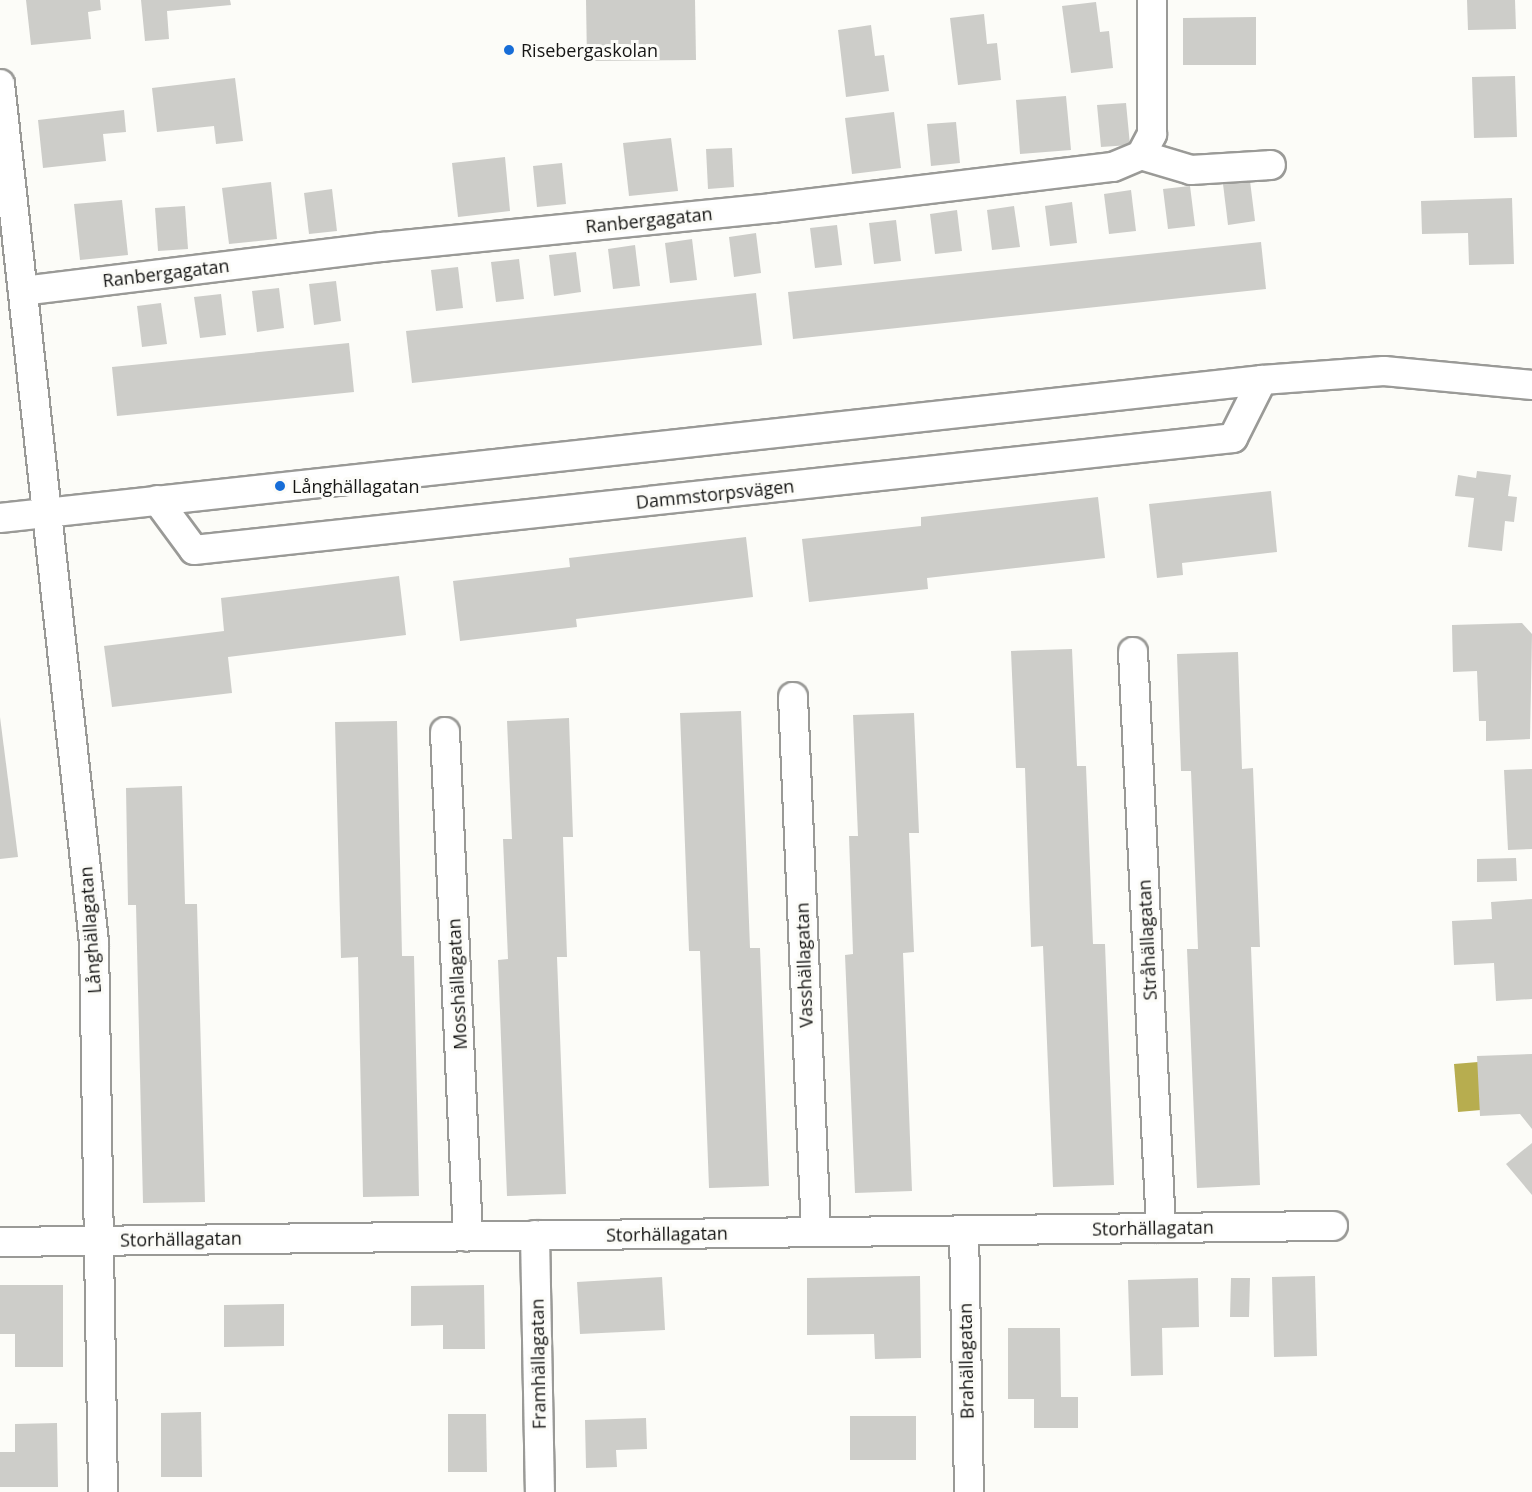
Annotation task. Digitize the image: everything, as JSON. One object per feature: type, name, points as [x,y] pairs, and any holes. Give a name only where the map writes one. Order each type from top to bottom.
[{"type":"street","points":[[1152,0],[1152,134],[1141,155],[1191,170],[1271,165]]},
{"type":"street","name":"Långhällagatan","points":[[0,84],[8,227],[23,291],[50,512],[94,943],[103,1492]]},
{"type":"street","name":"Ranbergagatan","points":[[23,291],[370,248],[772,208],[1113,167],[1141,155]]},
{"type":"street","points":[[0,518],[1262,380],[1384,371],[1532,385]]},
{"type":"street","name":"Dammstorpsvägen","points":[[157,500],[194,550],[1233,438],[1262,380]]},
{"type":"street","name":"Stråhällagatan","points":[[1133,652],[1161,1228]]},
{"type":"street","name":"Vasshällagatan","points":[[793,697],[816,1232]]},
{"type":"street","name":"Mosshällagatan","points":[[445,732],[468,1236]]},
{"type":"street","name":"Storhällagatan","points":[[0,1242],[1334,1226]]},
{"type":"street","name":"Brahällagatan","points":[[963,1230],[969,1492]]},
{"type":"street","name":"Framhällagatan","points":[[535,1235],[540,1492]]},
{"type":"shaded area","points":[[1478,1062],[1481,1110],[1458,1112],[1454,1064]]},
{"type":"building","points":[[26,0],[100,0],[101,10],[88,12],[91,39],[31,45]]},
{"type":"building","points":[[141,0],[230,0],[231,5],[167,11],[169,39],[145,41]]},
{"type":"building","name":"Risebergaskolan","points":[[586,0],[695,0],[696,60],[587,61]]},
{"type":"building","points":[[1467,0],[1515,0],[1516,29],[1468,30]]},
{"type":"building","points":[[1096,2],[1100,32],[1109,31],[1113,68],[1071,73],[1062,6]]},
{"type":"building","points":[[984,14],[987,44],[997,43],[1001,80],[958,85],[950,18]]},
{"type":"building","points":[[1256,17],[1256,65],[1183,65],[1183,18]]},
{"type":"building","points":[[871,25],[875,56],[884,55],[889,91],[846,97],[838,30]]},
{"type":"building","points":[[1515,76],[1517,137],[1474,138],[1472,77]]},
{"type":"building","points":[[235,78],[243,141],[216,144],[214,126],[157,132],[152,88]]},
{"type":"building","points":[[1066,96],[1071,150],[1020,154],[1016,100]]},
{"type":"building","points":[[1126,103],[1130,145],[1101,147],[1097,105]]},
{"type":"building","points":[[124,110],[126,132],[103,134],[106,161],[43,168],[38,120]]},
{"type":"building","points":[[894,112],[901,168],[852,174],[845,118]]},
{"type":"building","points":[[956,122],[960,163],[931,166],[927,124]]},
{"type":"building","points":[[671,138],[678,191],[629,196],[623,143]]},
{"type":"building","points":[[732,148],[734,187],[708,189],[706,149]]},
{"type":"building","points":[[505,157],[510,211],[458,217],[452,163]]},
{"type":"building","points":[[562,163],[566,204],[537,207],[533,166]]},
{"type":"building","points":[[1250,181],[1255,221],[1228,225],[1223,184]]},
{"type":"building","points":[[271,182],[277,239],[229,244],[222,188]]},
{"type":"building","points":[[1190,186],[1195,226],[1168,229],[1163,189]]},
{"type":"building","points":[[332,189],[337,231],[309,234],[304,193]]},
{"type":"building","points":[[1131,190],[1136,231],[1109,234],[1104,194]]},
{"type":"building","points":[[1512,198],[1514,264],[1469,265],[1468,233],[1422,234],[1421,201]]},
{"type":"building","points":[[122,200],[128,255],[80,260],[74,204]]},
{"type":"building","points":[[1072,202],[1077,243],[1050,246],[1045,206]]},
{"type":"building","points":[[185,206],[188,249],[158,251],[155,208]]},
{"type":"building","points":[[1014,206],[1020,247],[992,250],[987,210]]},
{"type":"building","points":[[957,210],[962,251],[935,254],[930,214]]},
{"type":"building","points":[[896,220],[901,261],[874,264],[869,223]]},
{"type":"building","points":[[837,225],[842,265],[815,268],[810,228]]},
{"type":"building","points":[[756,233],[761,273],[734,277],[729,237]]},
{"type":"building","points":[[692,239],[697,280],[670,283],[665,243]]},
{"type":"building","points":[[1261,242],[1266,289],[793,339],[788,292]]},
{"type":"building","points":[[635,245],[640,286],[613,289],[608,249]]},
{"type":"building","points":[[576,252],[581,292],[554,296],[549,255]]},
{"type":"building","points":[[519,259],[524,299],[496,302],[491,262]]},
{"type":"building","points":[[458,267],[463,308],[436,311],[431,270]]},
{"type":"building","points":[[336,281],[341,321],[314,325],[309,284]]},
{"type":"building","points":[[279,288],[284,328],[257,332],[252,291]]},
{"type":"building","points":[[756,293],[762,345],[412,383],[406,331]]},
{"type":"building","points":[[221,294],[226,335],[200,338],[194,297]]},
{"type":"building","points":[[161,303],[167,344],[142,347],[137,306]]},
{"type":"building","points":[[349,343],[354,392],[117,416],[112,367]]},
{"type":"building","points":[[1477,471],[1511,475],[1508,496],[1517,497],[1514,522],[1505,521],[1502,551],[1468,547],[1474,498],[1455,496],[1458,475],[1476,478]]},
{"type":"building","points":[[1271,491],[1277,552],[1182,563],[1183,575],[1157,578],[1149,504]]},
{"type":"building","points":[[1098,497],[1105,558],[927,578],[928,589],[809,602],[802,539],[921,526],[921,517]]},
{"type":"building","points":[[746,537],[753,597],[576,619],[577,627],[460,641],[453,581],[570,567],[569,558]]},
{"type":"building","points":[[399,576],[406,635],[228,657],[232,693],[112,707],[104,646],[224,631],[221,598]]},
{"type":"building","points":[[1522,623],[1532,634],[1530,739],[1486,741],[1486,721],[1479,721],[1477,671],[1453,672],[1452,625]]},
{"type":"building","points":[[1072,649],[1077,766],[1086,766],[1093,944],[1105,944],[1114,1185],[1053,1187],[1043,946],[1031,947],[1025,768],[1016,768],[1011,651]]},
{"type":"building","points":[[1238,652],[1242,769],[1253,768],[1260,947],[1251,947],[1260,1185],[1197,1188],[1187,949],[1198,949],[1191,771],[1181,771],[1177,654]]},
{"type":"building","points":[[741,711],[750,948],[760,948],[769,1186],[709,1188],[700,951],[689,951],[680,713]]},
{"type":"building","points":[[914,713],[919,833],[909,833],[914,952],[903,953],[912,1191],[855,1193],[845,955],[853,954],[849,836],[858,836],[853,715]]},
{"type":"building","points":[[0,717],[18,857],[0,859]]},
{"type":"building","points":[[569,718],[573,837],[563,837],[567,957],[557,957],[566,1194],[507,1196],[498,960],[508,959],[503,839],[512,839],[507,721]]},
{"type":"building","points":[[397,721],[402,956],[414,956],[419,1196],[363,1197],[358,957],[341,958],[335,722]]},
{"type":"building","points":[[1532,769],[1532,849],[1508,850],[1504,770]]},
{"type":"building","points":[[182,786],[185,904],[197,904],[205,1202],[143,1203],[136,905],[128,905],[126,788]]},
{"type":"building","points":[[1516,858],[1517,881],[1477,882],[1477,859]]},
{"type":"building","points":[[1532,899],[1532,999],[1496,1001],[1494,963],[1454,965],[1452,921],[1492,919],[1491,902]]},
{"type":"building","points":[[1532,1054],[1532,1129],[1520,1114],[1480,1116],[1477,1056]]},
{"type":"building","points":[[1532,1143],[1532,1195],[1506,1164]]},
{"type":"building","points":[[920,1276],[921,1358],[875,1359],[874,1334],[807,1335],[807,1278]]},
{"type":"building","points":[[1315,1276],[1317,1356],[1274,1357],[1272,1277]]},
{"type":"building","points":[[662,1277],[665,1330],[580,1334],[577,1282]]},
{"type":"building","points":[[1198,1278],[1199,1327],[1162,1328],[1163,1375],[1131,1376],[1128,1280]]},
{"type":"building","points":[[1231,1278],[1250,1278],[1249,1317],[1230,1317]]},
{"type":"building","points":[[0,1285],[63,1285],[63,1367],[15,1367],[15,1334],[0,1334]]},
{"type":"building","points":[[484,1285],[485,1349],[443,1349],[443,1325],[411,1326],[411,1286]]},
{"type":"building","points":[[284,1304],[284,1346],[224,1347],[224,1305]]},
{"type":"building","points":[[1008,1328],[1060,1328],[1061,1397],[1078,1397],[1078,1428],[1034,1428],[1034,1399],[1008,1399]]},
{"type":"building","points":[[201,1412],[202,1477],[161,1477],[161,1413]]},
{"type":"building","points":[[448,1414],[486,1414],[487,1472],[448,1472]]},
{"type":"building","points":[[850,1416],[916,1416],[916,1460],[850,1460]]},
{"type":"building","points":[[646,1418],[647,1449],[616,1450],[617,1467],[586,1468],[585,1420]]},
{"type":"building","points":[[57,1423],[58,1487],[0,1487],[0,1452],[15,1452],[15,1424]]},
{"type":"place","name":"Risebergaskolan","points":[[509,50]]},
{"type":"place","name":"Långhällagatan","points":[[280,486]]}]
